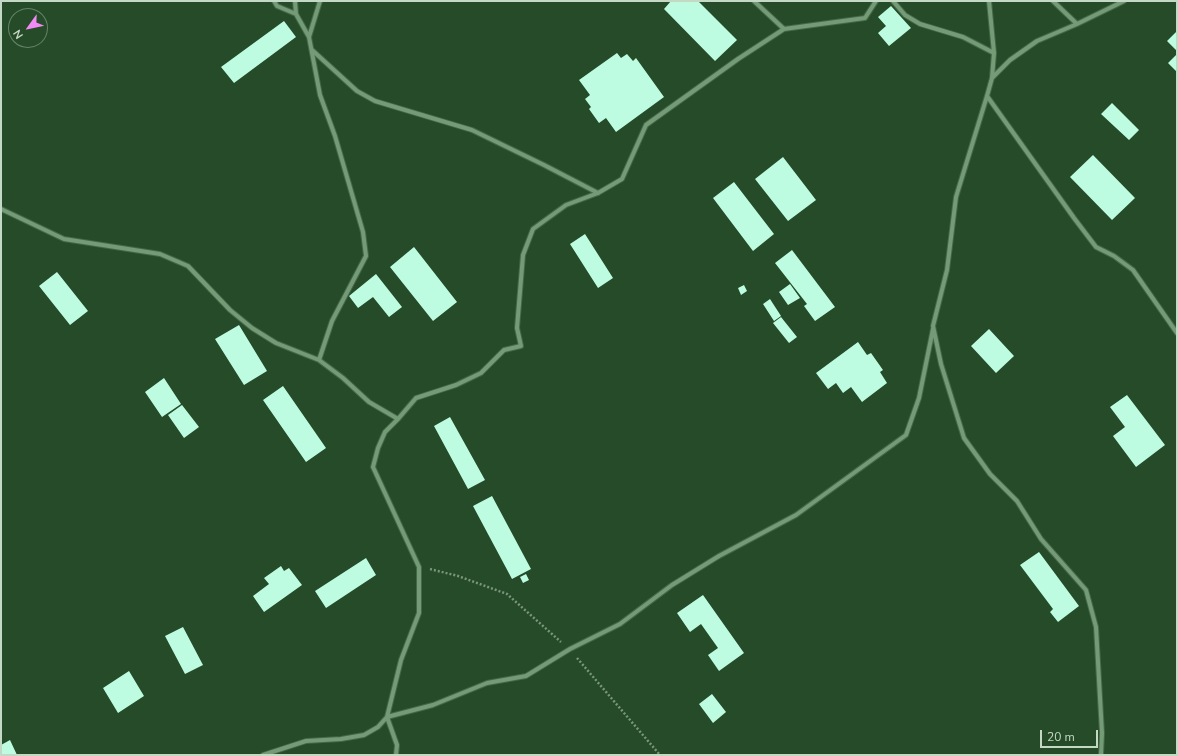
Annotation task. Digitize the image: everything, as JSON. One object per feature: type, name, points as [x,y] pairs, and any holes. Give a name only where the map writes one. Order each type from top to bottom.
[{"type":"street","points":[[274,1],[277,6],[296,14]]},
{"type":"street","points":[[295,1],[296,14],[309,37],[320,95],[335,136],[361,225],[366,256],[332,321],[319,360]]},
{"type":"street","points":[[309,37],[320,1]]},
{"type":"street","points":[[754,1],[784,29]]},
{"type":"street","points":[[263,755],[306,741],[341,739],[364,735],[378,727],[387,717],[402,660],[419,613],[419,567],[373,467],[378,448],[384,432],[398,419],[416,398],[456,386],[481,372],[504,350],[521,346],[517,328],[523,255],[534,229],[566,205],[598,193],[622,179],[646,125],[784,29],[865,18],[876,1]]},
{"type":"street","points":[[893,1],[905,15],[920,24],[963,37],[994,53]]},
{"type":"street","points":[[387,717],[433,705],[486,683],[526,676],[570,649],[620,624],[672,585],[719,556],[796,515],[906,435],[919,398],[947,270],[956,197],[988,96],[992,78],[994,53],[989,1]]},
{"type":"street","points":[[1053,1],[1077,24]]},
{"type":"street","points":[[992,78],[1010,60],[1037,41],[1077,24],[1124,1]]},
{"type":"street","points":[[312,50],[357,91],[375,101],[472,130],[598,193]]},
{"type":"street","points":[[988,96],[1096,247],[1114,256],[1134,270],[1177,333]]},
{"type":"street","points":[[1,209],[64,239],[160,254],[188,266],[230,310],[252,328],[276,343],[319,360],[369,402],[398,419]]},
{"type":"street","points":[[934,326],[941,364],[964,438],[990,474],[1017,501],[1041,539],[1086,590],[1096,627],[1102,733],[1101,755]]},
{"type":"street","points":[[387,717],[397,745],[396,755]]},
{"type":"path","points":[[419,567],[458,576],[507,594],[570,649],[660,755]]},
{"type":"building","points":[[671,1],[698,1],[737,40],[715,61],[664,9]]},
{"type":"building","points":[[891,6],[911,28],[889,46],[878,33],[886,26],[878,17]]},
{"type":"building","points":[[284,21],[296,37],[234,83],[221,67]]},
{"type":"building","points":[[1177,31],[1177,51],[1167,41]]},
{"type":"building","points":[[617,53],[621,58],[627,54],[633,61],[636,58],[664,97],[616,132],[606,118],[599,123],[589,109],[591,107],[585,99],[590,95],[579,80]]},
{"type":"building","points":[[1177,54],[1177,72],[1168,63]]},
{"type":"building","points":[[1112,103],[1139,130],[1129,140],[1101,114]]},
{"type":"building","points":[[1093,155],[1135,198],[1112,220],[1070,177]]},
{"type":"building","points":[[783,157],[816,200],[788,221],[755,179]]},
{"type":"building","points":[[734,182],[774,234],[753,251],[713,198]]},
{"type":"building","points":[[585,234],[613,278],[598,288],[570,244]]},
{"type":"building","points":[[414,247],[457,302],[433,321],[390,267]]},
{"type":"building","points":[[792,250],[835,307],[815,321],[804,306],[807,304],[775,263]]},
{"type":"building","points":[[57,272],[88,311],[70,325],[39,286]]},
{"type":"building","points":[[376,274],[402,307],[389,317],[373,297],[358,308],[349,296]]},
{"type":"building","points":[[790,284],[800,298],[788,305],[779,292]]},
{"type":"building","points":[[744,285],[747,291],[741,295],[738,288]]},
{"type":"building","points":[[770,299],[781,316],[774,321],[763,304]]},
{"type":"building","points":[[781,317],[797,337],[789,343],[773,323]]},
{"type":"building","points":[[239,325],[267,371],[244,385],[215,339]]},
{"type":"building","points":[[989,329],[1014,356],[996,373],[971,346]]},
{"type":"building","points":[[858,342],[867,355],[871,353],[883,370],[880,372],[887,383],[862,402],[851,387],[843,393],[836,383],[828,389],[816,373]]},
{"type":"building","points":[[164,378],[181,404],[162,417],[145,392]]},
{"type":"building","points":[[283,386],[326,448],[306,462],[263,400]]},
{"type":"building","points":[[1127,395],[1165,445],[1136,467],[1113,436],[1125,427],[1110,407]]},
{"type":"building","points":[[182,405],[199,427],[184,438],[168,415]]},
{"type":"building","points":[[450,417],[485,480],[468,489],[434,426]]},
{"type":"building","points":[[492,496],[531,569],[512,579],[473,506]]},
{"type":"building","points":[[1039,552],[1079,606],[1058,622],[1050,612],[1053,609],[1020,565]]},
{"type":"building","points":[[366,558],[376,575],[326,608],[315,591]]},
{"type":"building","points":[[281,566],[284,571],[289,568],[302,585],[264,612],[253,596],[269,584],[264,578]]},
{"type":"building","points":[[526,574],[529,580],[523,583],[520,577]]},
{"type":"building","points":[[703,595],[744,653],[719,671],[708,655],[718,648],[701,624],[690,632],[677,613]]},
{"type":"building","points":[[183,627],[203,665],[185,674],[165,636]]},
{"type":"building","points":[[129,671],[144,696],[118,713],[103,688]]},
{"type":"building","points":[[712,694],[726,712],[713,723],[699,704]]},
{"type":"building","points":[[10,740],[17,755],[1,755],[1,745]]}]
